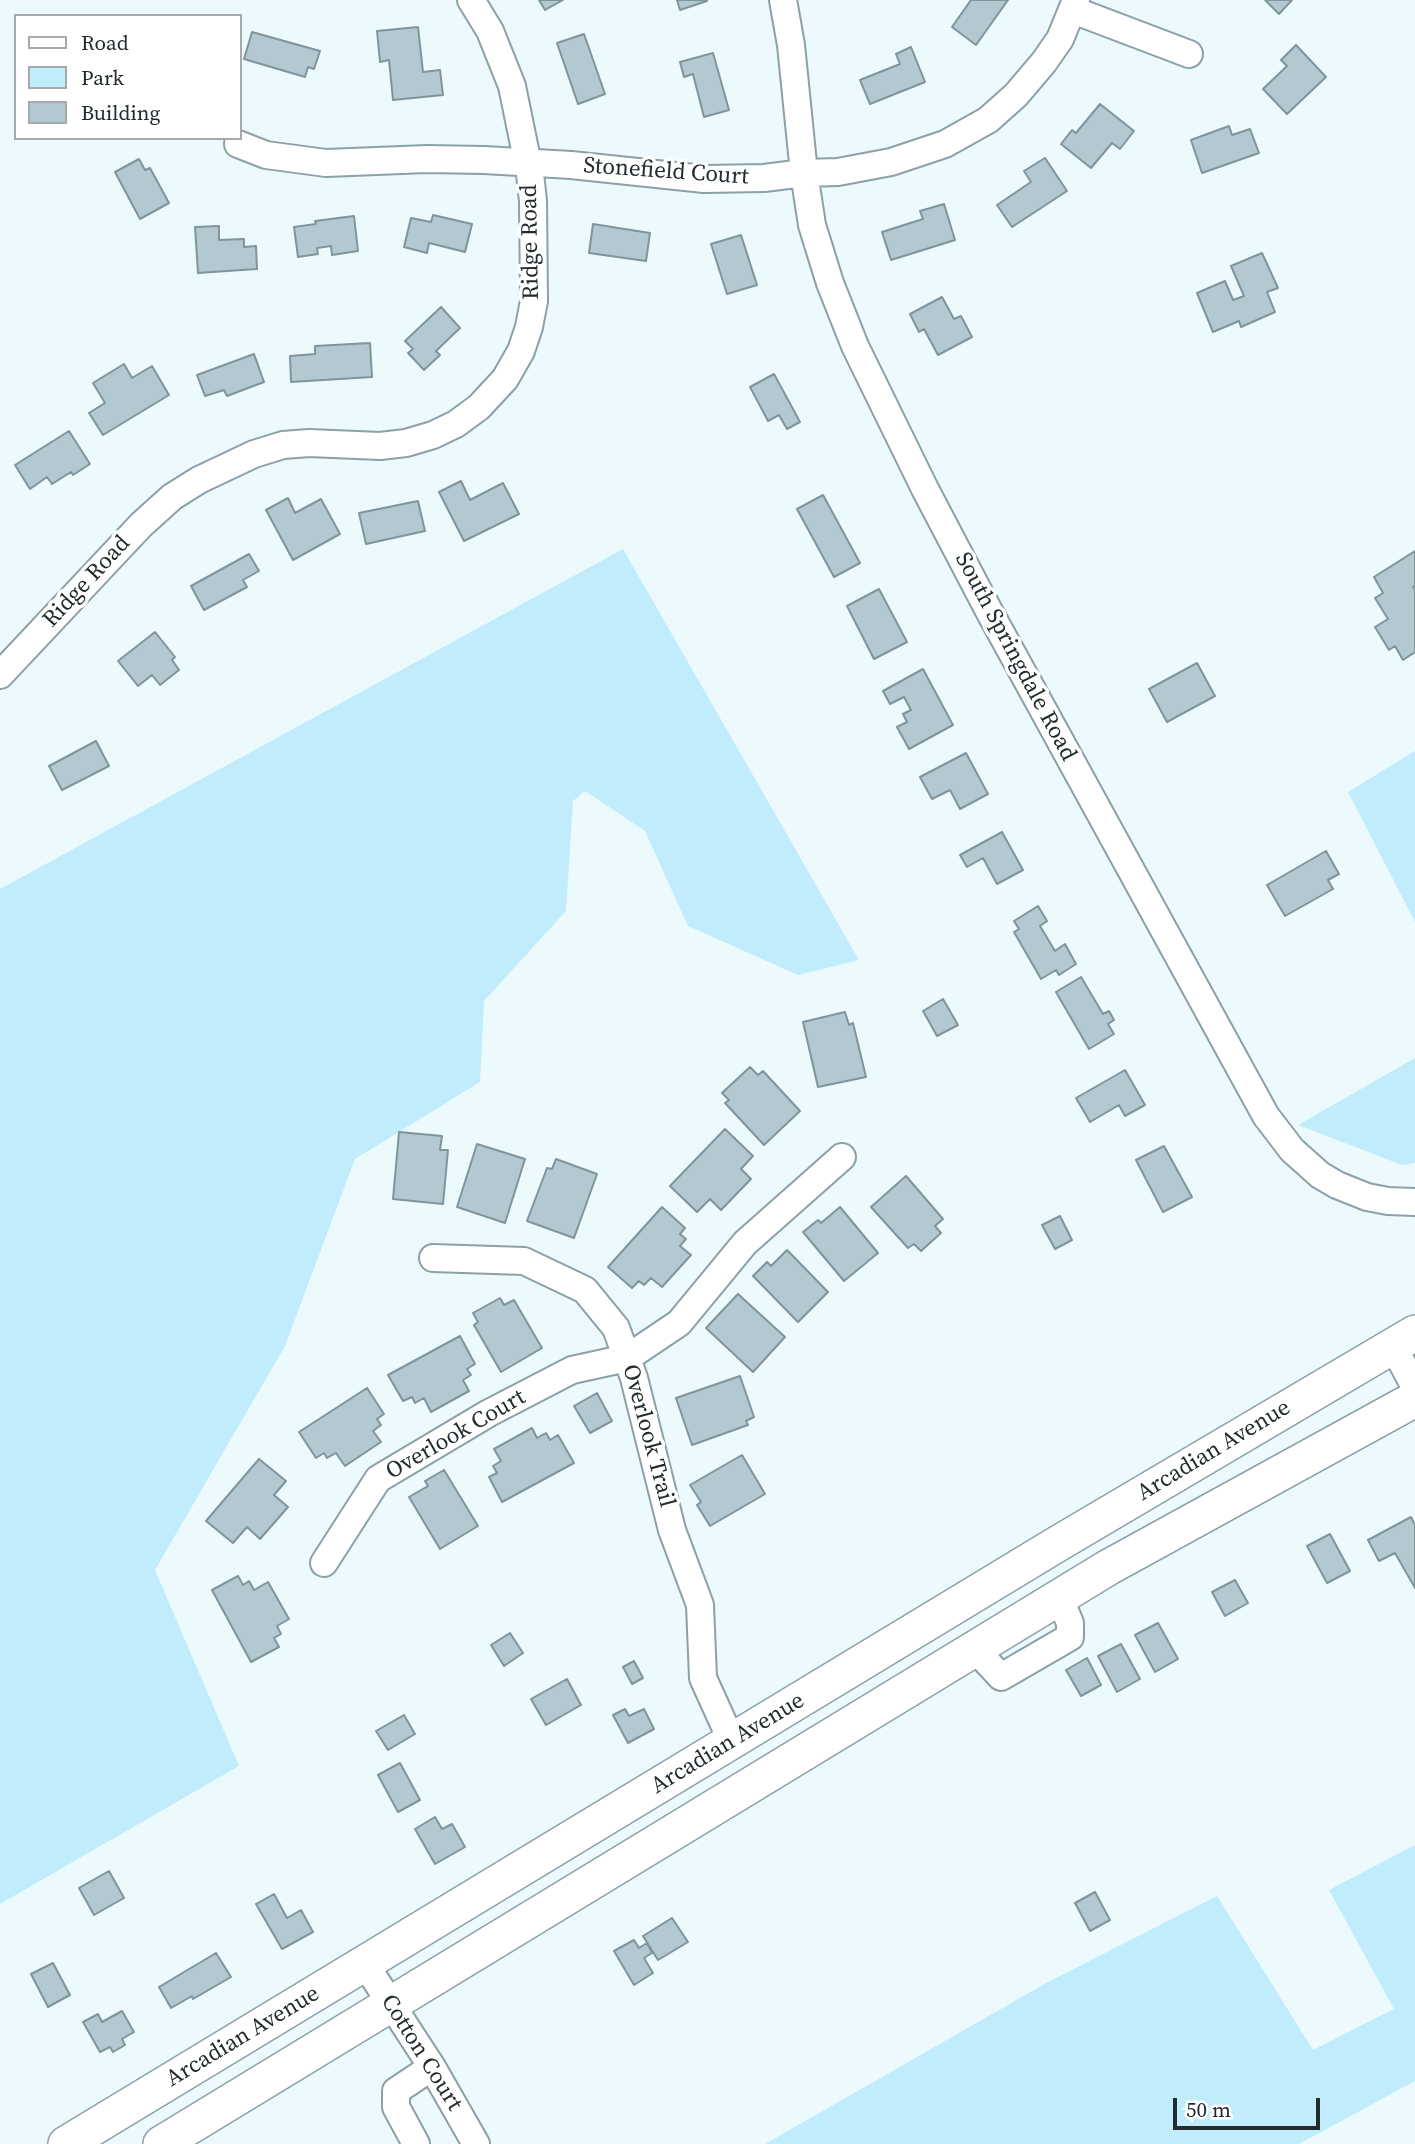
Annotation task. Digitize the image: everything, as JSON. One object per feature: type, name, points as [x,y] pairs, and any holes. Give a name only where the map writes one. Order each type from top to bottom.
[{"type":"main road","name":"Arcadian Avenue","points":[[66,2144],[951,1608],[1404,1339]]},
{"type":"main road","name":"Arcadian Avenue","points":[[161,2144],[1059,1597],[1415,1399]]},
{"type":"main road","points":[[951,1608],[975,1649]]},
{"type":"street","name":"Ridge Road","points":[[0,675],[141,525],[172,498],[199,480],[254,454],[283,445],[309,443],[380,446],[406,443],[433,435],[456,424],[480,407],[513,367],[529,327],[534,300],[533,201],[512,86],[490,31],[471,0]]},
{"type":"street","name":"South Springdale Road","points":[[783,0],[791,45],[812,225],[830,283],[855,346],[884,406],[989,611],[1266,1116],[1292,1150],[1320,1175],[1336,1185],[1367,1197],[1415,1202]]},
{"type":"street","name":"Stonefield Court","points":[[238,144],[266,155],[326,163],[427,159],[527,162],[704,178],[764,178],[804,173],[838,173],[891,162],[945,144],[988,120],[1017,95],[1044,62],[1060,40],[1075,5]]},
{"type":"street","points":[[1075,5],[1189,54]]},
{"type":"street","points":[[627,1358],[679,1323],[745,1243],[842,1157]]},
{"type":"street","name":"Overlook Trail","points":[[433,1258],[524,1261],[584,1290],[615,1328],[634,1378],[672,1530],[700,1605],[703,1678],[732,1742]]},
{"type":"street","points":[[1404,1339],[1415,1387]]},
{"type":"street","name":"Overlook Court","points":[[324,1563],[378,1479],[489,1413],[572,1370],[627,1358]]},
{"type":"street","name":"Cotton Court","points":[[365,1964],[432,2067],[475,2144]]},
{"type":"street","points":[[416,2144],[396,2107],[396,2091],[432,2067]]},
{"type":"green space","points":[[623,549],[859,960],[798,975],[688,926],[645,831],[585,791],[573,801],[566,911],[484,1001],[480,1082],[355,1159],[285,1346],[155,1570],[239,1766],[0,1904],[0,889]]},
{"type":"green space","points":[[1415,751],[1415,922],[1348,792]]},
{"type":"green space","points":[[1415,1058],[1415,1163],[1402,1165],[1298,1125]]},
{"type":"green space","points":[[1415,1845],[1415,2081],[1299,2144],[765,2144],[1048,1982],[1217,1896],[1313,2050],[1394,2009],[1329,1890]]},
{"type":"building","points":[[539,0],[563,0],[545,10]]},
{"type":"building","points":[[677,0],[707,0],[707,1],[680,10]]},
{"type":"building","points":[[971,0],[1008,0],[976,45],[952,27]]},
{"type":"building","points":[[1265,0],[1292,0],[1279,14]]},
{"type":"building","points":[[418,27],[423,72],[440,70],[443,95],[393,100],[389,60],[380,62],[377,31]]},
{"type":"building","points":[[252,32],[320,51],[314,69],[308,67],[305,77],[244,59]]},
{"type":"building","points":[[584,34],[605,94],[578,104],[557,43]]},
{"type":"building","points":[[1296,45],[1326,77],[1287,114],[1263,89],[1287,66],[1281,60]]},
{"type":"building","points":[[911,47],[925,82],[870,104],[860,80],[900,64],[896,54]]},
{"type":"building","points":[[713,53],[729,110],[704,117],[693,74],[684,77],[680,62]]},
{"type":"building","points":[[1100,104],[1134,131],[1120,149],[1112,143],[1091,168],[1061,144],[1072,130],[1076,133]]},
{"type":"building","points":[[1229,126],[1232,135],[1250,129],[1259,153],[1202,173],[1191,140]]},
{"type":"building","points":[[1045,158],[1067,191],[1012,227],[997,205],[1031,182],[1024,171]]},
{"type":"building","points":[[139,159],[145,170],[150,168],[169,203],[140,219],[115,172]]},
{"type":"building","points":[[944,204],[955,240],[891,260],[882,232],[923,219],[920,211]]},
{"type":"building","points":[[433,215],[472,224],[465,252],[429,243],[427,253],[404,247],[411,218],[431,222]]},
{"type":"building","points":[[354,216],[358,251],[332,255],[331,246],[317,248],[318,254],[298,257],[294,227],[316,224],[315,221]]},
{"type":"building","points":[[593,224],[650,233],[646,261],[589,253]]},
{"type":"building","points":[[219,226],[219,240],[244,239],[244,247],[256,246],[257,269],[198,273],[195,227]]},
{"type":"building","points":[[741,235],[757,285],[727,294],[711,244]]},
{"type":"building","points":[[1262,253],[1278,288],[1267,292],[1275,312],[1241,327],[1239,321],[1213,332],[1197,293],[1225,281],[1233,300],[1244,296],[1231,266]]},
{"type":"building","points":[[942,297],[954,319],[961,316],[972,337],[938,355],[924,329],[919,332],[910,314]]},
{"type":"building","points":[[441,307],[460,328],[436,351],[440,355],[424,370],[408,353],[413,349],[405,341]]},
{"type":"building","points":[[370,343],[372,377],[291,382],[290,356],[315,354],[315,346]]},
{"type":"building","points":[[254,354],[264,382],[227,396],[224,390],[205,396],[197,375]]},
{"type":"building","points":[[124,364],[132,378],[152,366],[169,395],[103,435],[89,413],[105,403],[93,383]]},
{"type":"building","points":[[774,374],[800,422],[787,429],[779,415],[768,421],[750,387]]},
{"type":"building","points":[[69,431],[90,464],[52,484],[47,477],[30,489],[15,465]]},
{"type":"building","points":[[461,481],[470,500],[503,483],[519,514],[464,541],[439,492]]},
{"type":"building","points":[[823,495],[860,563],[834,577],[797,509]]},
{"type":"building","points":[[288,498],[295,513],[321,499],[340,534],[293,560],[266,510]]},
{"type":"building","points":[[418,501],[425,531],[366,544],[359,513]]},
{"type":"building","points":[[1415,551],[1415,652],[1403,660],[1395,646],[1389,650],[1375,627],[1388,619],[1375,598],[1383,593],[1374,577]]},
{"type":"building","points":[[249,554],[259,571],[243,580],[247,587],[204,610],[191,586]]},
{"type":"building","points":[[879,589],[907,642],[874,659],[847,606]]},
{"type":"building","points":[[155,632],[175,657],[172,660],[179,670],[160,685],[152,675],[138,686],[118,661]]},
{"type":"building","points":[[1197,663],[1215,696],[1167,722],[1149,689]]},
{"type":"building","points":[[923,669],[953,725],[909,749],[897,727],[907,722],[903,714],[911,710],[904,697],[890,704],[883,691]]},
{"type":"building","points":[[96,741],[109,766],[62,790],[49,766]]},
{"type":"building","points":[[966,753],[988,794],[960,809],[950,790],[932,799],[920,777]]},
{"type":"building","points":[[1002,832],[1023,870],[997,884],[983,858],[967,867],[960,855]]},
{"type":"building","points":[[1326,851],[1339,874],[1328,880],[1333,889],[1285,916],[1267,885]]},
{"type":"building","points":[[1038,906],[1047,921],[1040,926],[1055,951],[1065,944],[1076,964],[1059,975],[1056,970],[1041,979],[1014,932],[1019,929],[1014,921]]},
{"type":"building","points":[[1081,977],[1103,1014],[1109,1011],[1114,1020],[1108,1024],[1114,1034],[1089,1049],[1056,992]]},
{"type":"building","points":[[943,999],[958,1025],[937,1036],[923,1011]]},
{"type":"building","points":[[845,1012],[849,1025],[853,1023],[866,1077],[818,1087],[803,1022]]},
{"type":"building","points":[[750,1067],[758,1075],[763,1071],[800,1111],[764,1145],[725,1103],[729,1100],[722,1093]]},
{"type":"building","points":[[1125,1070],[1145,1105],[1125,1116],[1119,1105],[1090,1122],[1076,1098]]},
{"type":"building","points":[[725,1129],[753,1156],[741,1169],[751,1179],[721,1210],[710,1199],[697,1212],[670,1186]]},
{"type":"building","points":[[399,1132],[442,1136],[440,1150],[448,1150],[443,1204],[393,1199]]},
{"type":"building","points":[[477,1144],[525,1159],[505,1223],[457,1207]]},
{"type":"building","points":[[1164,1146],[1192,1197],[1163,1212],[1136,1160]]},
{"type":"building","points":[[556,1159],[597,1174],[574,1238],[527,1221],[547,1168],[552,1169]]},
{"type":"building","points":[[906,1176],[943,1219],[935,1226],[941,1233],[921,1251],[914,1244],[908,1248],[871,1207]]},
{"type":"building","points":[[662,1207],[685,1228],[680,1234],[686,1239],[680,1246],[691,1255],[662,1287],[651,1278],[644,1285],[639,1281],[632,1288],[608,1267]]},
{"type":"building","points":[[840,1207],[878,1253],[844,1281],[803,1232],[818,1220],[821,1223]]},
{"type":"building","points":[[1060,1216],[1072,1240],[1055,1249],[1042,1225]]},
{"type":"building","points":[[787,1250],[828,1292],[798,1322],[753,1276],[767,1262],[771,1266]]},
{"type":"building","points":[[738,1294],[785,1337],[753,1372],[706,1328]]},
{"type":"building","points":[[500,1298],[504,1305],[514,1300],[542,1348],[501,1372],[474,1325],[478,1322],[473,1313]]},
{"type":"building","points":[[460,1336],[475,1364],[467,1369],[471,1375],[463,1380],[469,1391],[431,1412],[424,1398],[415,1403],[412,1397],[403,1401],[388,1375]]},
{"type":"building","points":[[740,1376],[754,1417],[746,1421],[748,1425],[692,1445],[676,1398]]},
{"type":"building","points":[[367,1388],[384,1414],[377,1419],[381,1425],[373,1431],[381,1442],[345,1466],[336,1453],[327,1458],[324,1453],[316,1458],[299,1432]]},
{"type":"building","points":[[597,1393],[612,1421],[590,1433],[574,1406]]},
{"type":"building","points":[[532,1428],[537,1438],[546,1433],[550,1440],[558,1435],[574,1463],[502,1502],[489,1477],[497,1473],[493,1466],[501,1461],[494,1449]]},
{"type":"building","points":[[742,1455],[765,1494],[710,1526],[697,1505],[701,1502],[690,1485]]},
{"type":"building","points":[[259,1459],[286,1481],[274,1495],[288,1507],[260,1539],[247,1527],[233,1543],[206,1521]]},
{"type":"building","points":[[444,1470],[478,1526],[440,1549],[409,1497],[428,1486],[425,1481]]},
{"type":"building","points":[[1411,1517],[1415,1525],[1415,1588],[1395,1553],[1379,1561],[1368,1540]]},
{"type":"building","points":[[1330,1534],[1350,1571],[1327,1583],[1307,1546]]},
{"type":"building","points":[[238,1576],[243,1585],[249,1581],[254,1590],[268,1582],[289,1619],[277,1626],[281,1634],[274,1638],[279,1647],[251,1662],[212,1590]]},
{"type":"building","points":[[1235,1580],[1248,1603],[1225,1616],[1212,1592]]},
{"type":"building","points":[[1158,1623],[1178,1659],[1155,1672],[1135,1635]]},
{"type":"building","points":[[510,1633],[523,1653],[504,1666],[491,1645]]},
{"type":"building","points":[[1121,1644],[1140,1679],[1117,1692],[1098,1656]]},
{"type":"building","points":[[1087,1658],[1101,1685],[1081,1696],[1066,1670]]},
{"type":"building","points":[[634,1661],[643,1678],[632,1684],[623,1667]]},
{"type":"building","points":[[567,1679],[581,1705],[546,1725],[531,1699]]},
{"type":"building","points":[[625,1709],[629,1716],[644,1709],[654,1729],[628,1743],[613,1715]]},
{"type":"building","points":[[404,1715],[415,1734],[388,1750],[376,1731]]},
{"type":"building","points":[[400,1763],[420,1800],[398,1812],[378,1775]]},
{"type":"building","points":[[435,1817],[442,1829],[452,1824],[465,1847],[435,1864],[415,1829]]},
{"type":"building","points":[[109,1871],[124,1898],[94,1915],[79,1888]]},
{"type":"building","points":[[1095,1892],[1110,1920],[1090,1931],[1075,1903]]},
{"type":"building","points":[[274,1894],[287,1918],[301,1910],[313,1932],[282,1949],[256,1904]]},
{"type":"building","points":[[672,1918],[688,1942],[658,1960],[643,1936]]},
{"type":"building","points":[[634,1940],[639,1948],[647,1943],[652,1953],[644,1958],[653,1973],[634,1985],[614,1951]]},
{"type":"building","points":[[216,1953],[231,1977],[193,1999],[192,1996],[171,2008],[159,1987]]},
{"type":"building","points":[[53,1963],[70,1995],[48,2007],[31,1974]]},
{"type":"building","points":[[122,2011],[134,2032],[122,2039],[125,2045],[113,2052],[110,2047],[100,2052],[83,2022],[98,2014],[102,2022]]}]
